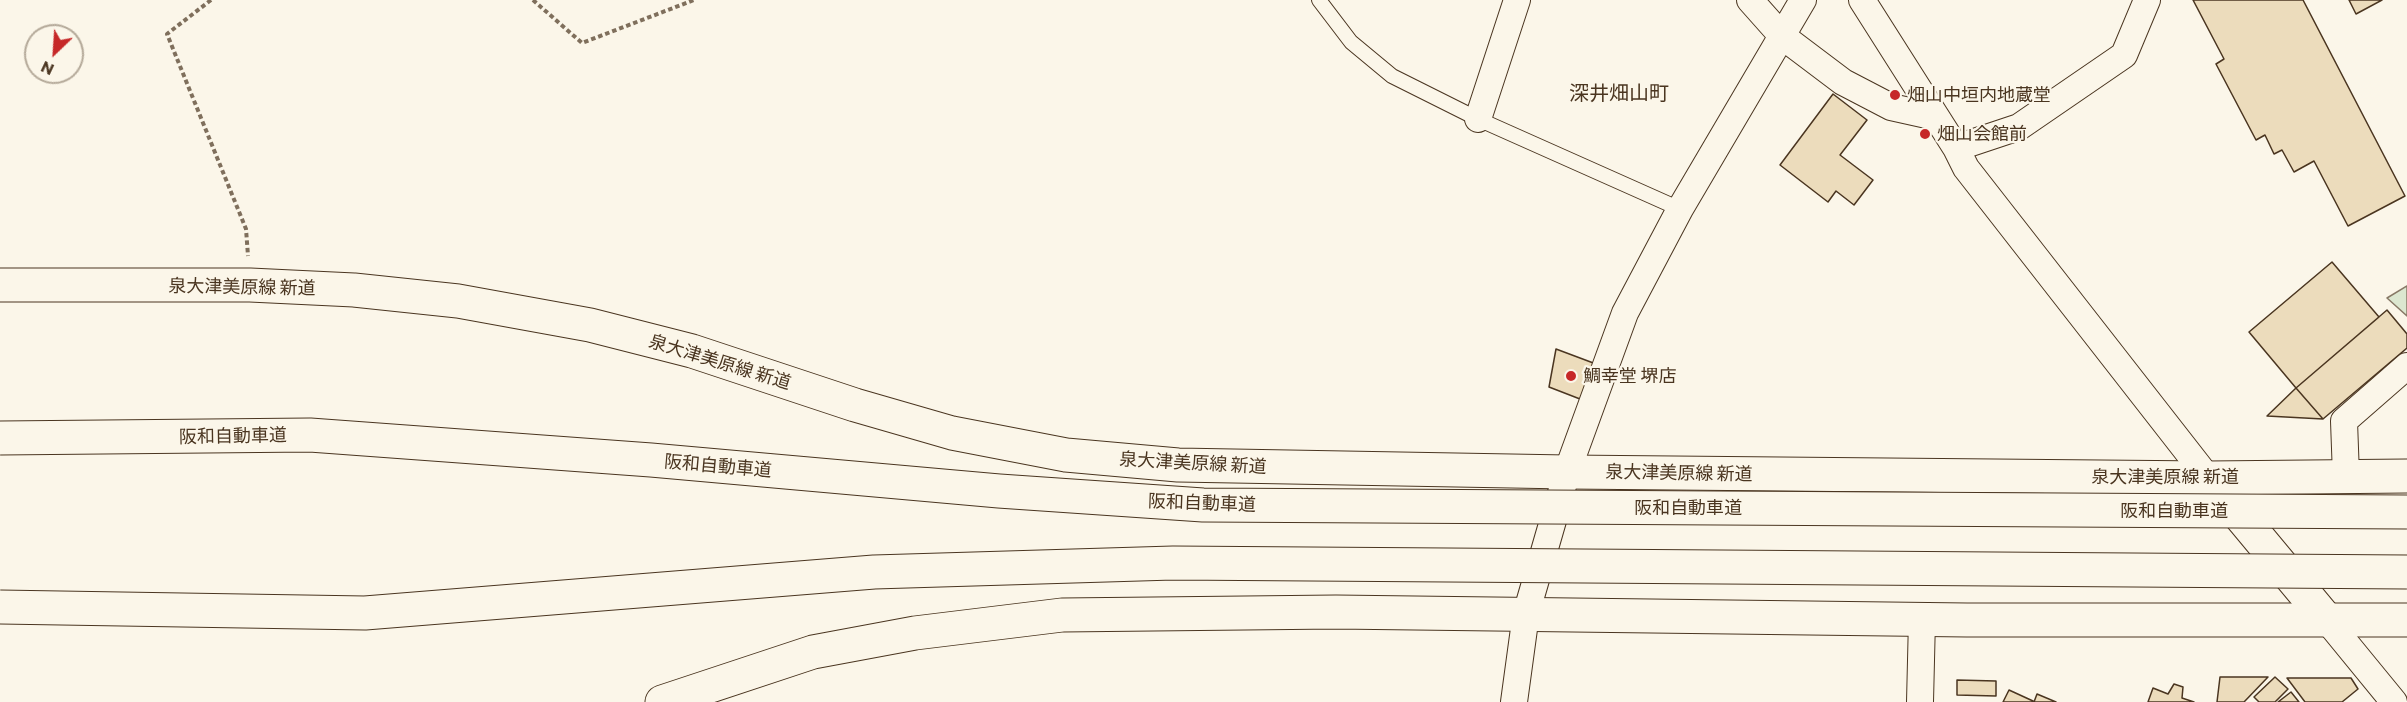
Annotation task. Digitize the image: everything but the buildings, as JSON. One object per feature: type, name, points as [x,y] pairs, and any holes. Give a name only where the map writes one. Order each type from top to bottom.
[{"type":"main road","name":"泉大津美原線 新道","points":[[0,285],[250,285],[354,290],[459,301],[590,325],[692,351],[855,405],[952,433],[1066,455],[1178,465],[1567,472],[2208,478],[2407,476]]},
{"type":"main road","name":"阪和自動車道","points":[[0,438],[310,435],[651,460],[999,491],[1203,505],[2407,512]]},
{"type":"main road","points":[[2208,478],[2326,619]]},
{"type":"main road","points":[[0,607],[365,614],[874,572],[1173,563],[2407,572]]},
{"type":"main road","points":[[662,702],[813,652],[915,633],[1062,615],[1324,612],[1922,619],[2407,620]]},
{"type":"street","points":[[1478,120],[1517,0]]},
{"type":"street","points":[[1750,0],[1782,36],[1853,87],[1891,107],[1936,117]]},
{"type":"street","points":[[1514,702],[1526,614],[1567,472],[1625,313],[1680,209],[1803,0]]},
{"type":"street","points":[[1956,148],[2019,127],[2124,55],[2147,0]]},
{"type":"street","points":[[1871,5],[1966,168],[2208,478]]},
{"type":"street","points":[[2346,476],[2344,421],[2407,366]]},
{"type":"street","points":[[1920,702],[1922,619]]},
{"type":"street","points":[[2326,619],[2394,702]]},
{"type":"lane","points":[[1319,0],[1351,42],[1392,76],[1478,120],[1680,209]]},
{"type":"path","points":[[211,0],[167,34],[246,229],[250,285]]},
{"type":"path","points":[[533,0],[582,44],[694,0]]},
{"type":"green space","points":[[2407,286],[2407,316],[2387,298]]},
{"type":"place","name":"畑山中垣内地蔵堂","points":[[1895,95]]},
{"type":"place","name":"畑山会館前","points":[[1925,134]]},
{"type":"place","name":"鯛幸堂 堺店","points":[[1571,376]]},
{"type":"district","name":"深井畑山町","points":[[1619,93]]}]
